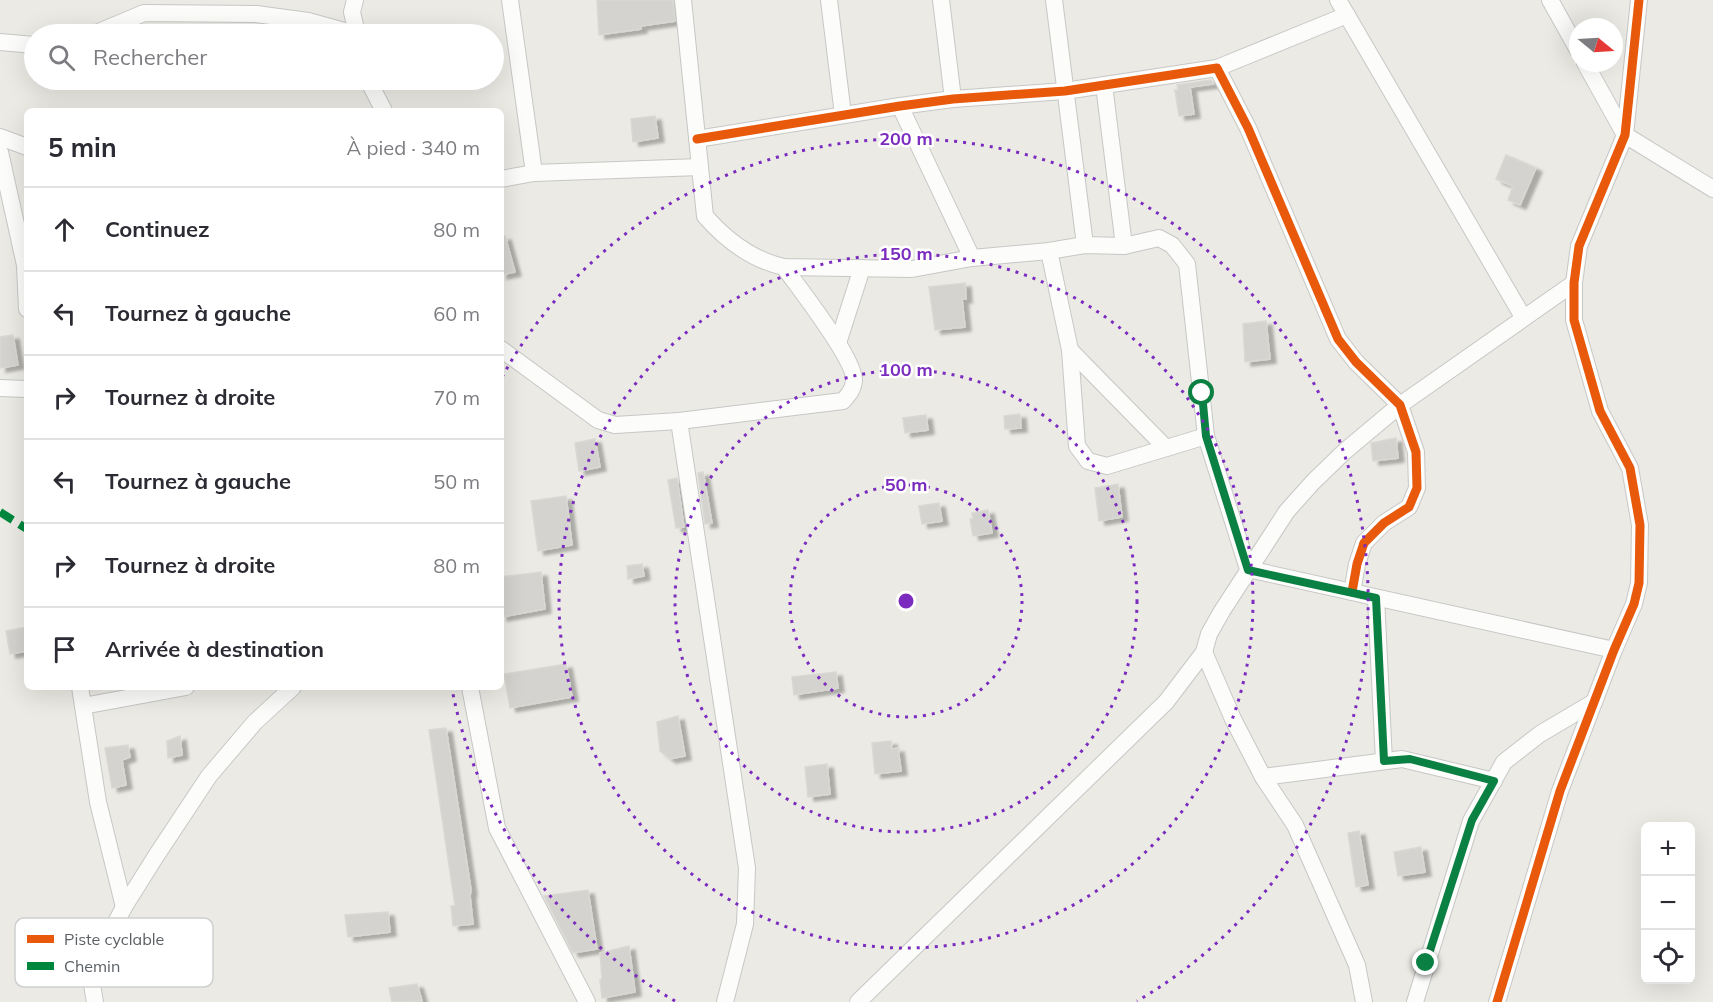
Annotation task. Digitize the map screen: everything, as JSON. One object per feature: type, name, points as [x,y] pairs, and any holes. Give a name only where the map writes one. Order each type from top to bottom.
[{"type":"street","points":[[354,24],[352,12],[355,0]]},
{"type":"street","points":[[510,0],[534,173]]},
{"type":"street","points":[[683,0],[705,216],[721,234],[763,262],[784,267],[912,269],[972,258],[1085,245],[1124,246],[1159,238],[1173,245],[1187,264],[1206,436],[1248,570]]},
{"type":"street","points":[[829,0],[843,115]]},
{"type":"street","points":[[941,0],[953,99]]},
{"type":"street","points":[[1054,0],[1085,245]]},
{"type":"street","points":[[1338,0],[1523,317]]},
{"type":"street","points":[[1550,0],[1569,34]]},
{"type":"street","points":[[1497,1002],[1560,791],[1634,604],[1639,584],[1640,525],[1630,468],[1600,411],[1588,373],[1574,320],[1574,283],[1579,246],[1625,135],[1639,0]]},
{"type":"street","points":[[118,24],[144,13],[256,14],[319,24]]},
{"type":"street","points":[[697,139],[900,105],[1065,91],[1217,68],[1347,15]]},
{"type":"street","points":[[0,42],[24,44]]},
{"type":"street","points":[[1217,68],[1248,128],[1338,339],[1356,362],[1400,405],[1416,452],[1418,488],[1409,507],[1384,524],[1364,543],[1357,564],[1352,592]]},
{"type":"street","points":[[1590,72],[1625,135],[1713,189]]},
{"type":"street","points":[[1104,85],[1124,246]]},
{"type":"street","points":[[373,90],[382,108]]},
{"type":"street","points":[[900,105],[972,258]]},
{"type":"street","points":[[0,137],[24,146]]},
{"type":"street","points":[[0,152],[24,260]]},
{"type":"street","points":[[504,178],[534,173],[700,167]]},
{"type":"street","points":[[1048,250],[1070,350],[1077,446],[1088,461],[1107,466],[1206,436]]},
{"type":"street","points":[[504,351],[598,420],[615,425],[679,421],[843,400],[852,392],[855,378],[838,343],[784,267]]},
{"type":"street","points":[[838,343],[862,268]]},
{"type":"street","points":[[858,1002],[1166,702],[1204,652],[1209,634],[1222,610],[1287,511],[1313,482],[1345,451],[1400,405],[1574,283]]},
{"type":"street","points":[[1070,350],[1166,448]]},
{"type":"street","points":[[0,388],[24,389]]},
{"type":"street","points":[[679,421],[747,868],[745,924],[725,1002]]},
{"type":"street","points":[[1248,570],[1614,650]]},
{"type":"street","points":[[1376,598],[1384,761]]},
{"type":"street","points":[[1204,652],[1233,718],[1263,777],[1295,825],[1357,965],[1364,1002]]},
{"type":"street","points":[[80,690],[98,802],[124,907]]},
{"type":"street","points":[[83,706],[170,690]]},
{"type":"street","points":[[118,918],[210,776],[255,722],[290,690]]},
{"type":"street","points":[[471,690],[496,828],[587,1002]]},
{"type":"street","points":[[1415,1002],[1472,820],[1504,762],[1540,734],[1594,702]]},
{"type":"street","points":[[1263,777],[1410,759],[1494,781]]},
{"type":"street","points":[[93,987],[95,1002]]},
{"type":"building","points":[[597,0],[673,0],[675,21],[599,35]]},
{"type":"building","points":[[1211,80],[1213,84],[1190,87],[1194,114],[1179,116],[1175,90],[1178,90],[1177,85]]},
{"type":"building","points":[[655,116],[658,138],[633,142],[631,119]]},
{"type":"building","points":[[1506,155],[1536,168],[1520,205],[1508,200],[1513,186],[1496,179]]},
{"type":"building","points":[[504,236],[515,272],[504,274]]},
{"type":"building","points":[[965,283],[966,299],[962,299],[965,327],[935,330],[929,287]]},
{"type":"building","points":[[1266,321],[1270,359],[1245,362],[1243,324]]},
{"type":"building","points":[[13,335],[18,365],[0,368],[0,337]]},
{"type":"building","points":[[1020,414],[1021,428],[1005,429],[1004,416]]},
{"type":"building","points":[[926,415],[928,430],[905,433],[903,418]]},
{"type":"building","points":[[1396,438],[1398,458],[1373,461],[1371,443]]},
{"type":"building","points":[[595,439],[600,467],[579,471],[575,443]]},
{"type":"building","points":[[703,472],[712,523],[705,524],[698,473]]},
{"type":"building","points":[[677,478],[684,527],[676,528],[668,480]]},
{"type":"building","points":[[1118,484],[1122,517],[1099,521],[1095,488]]},
{"type":"building","points":[[566,496],[572,545],[538,551],[531,501]]},
{"type":"building","points":[[939,503],[942,521],[922,524],[919,506]]},
{"type":"building","points":[[988,510],[992,533],[973,536],[970,519],[973,519],[972,513]]},
{"type":"building","points":[[642,564],[644,576],[628,579],[627,566]]},
{"type":"building","points":[[541,572],[545,609],[504,616],[504,577]]},
{"type":"building","points":[[24,628],[24,652],[10,654],[6,631]]},
{"type":"building","points":[[566,664],[572,697],[510,708],[504,674]]},
{"type":"building","points":[[836,672],[838,688],[794,695],[792,677]]},
{"type":"building","points":[[678,716],[685,756],[670,759],[660,751],[657,722]]},
{"type":"building","points":[[446,728],[471,890],[473,924],[453,926],[451,906],[455,906],[429,730]]},
{"type":"building","points":[[180,736],[182,755],[168,758],[167,741]]},
{"type":"building","points":[[891,741],[892,749],[898,748],[901,771],[875,774],[872,743]]},
{"type":"building","points":[[128,745],[130,757],[122,760],[126,785],[112,788],[105,748]]},
{"type":"building","points":[[827,764],[830,794],[808,797],[805,767]]},
{"type":"building","points":[[1359,831],[1368,885],[1356,887],[1348,833]]},
{"type":"building","points":[[1421,847],[1425,872],[1398,876],[1394,852]]},
{"type":"building","points":[[588,890],[597,949],[573,953],[544,896]]},
{"type":"building","points":[[388,912],[390,932],[348,937],[345,915]]},
{"type":"building","points":[[629,946],[635,992],[602,998],[600,953]]},
{"type":"building","points":[[417,984],[422,1001],[392,1002],[389,988]]},
{"type":"marked path","points":[[0,512],[24,527]]},
{"type":"cycle path","points":[[1497,1002],[1560,791],[1634,604],[1639,583],[1640,525],[1630,468],[1600,411],[1574,320],[1574,283],[1579,246],[1625,135],[1639,0]]},
{"type":"cycle path","points":[[697,139],[900,106],[953,99],[1065,91],[1217,68],[1248,128],[1338,339],[1356,362],[1400,405],[1416,452],[1417,488],[1409,507],[1384,523],[1364,543],[1357,564],[1352,592]]},
{"type":"route","points":[[1202,393],[1206,436],[1248,570],[1376,598],[1384,761],[1410,759],[1494,781],[1472,820],[1426,963]]}]
